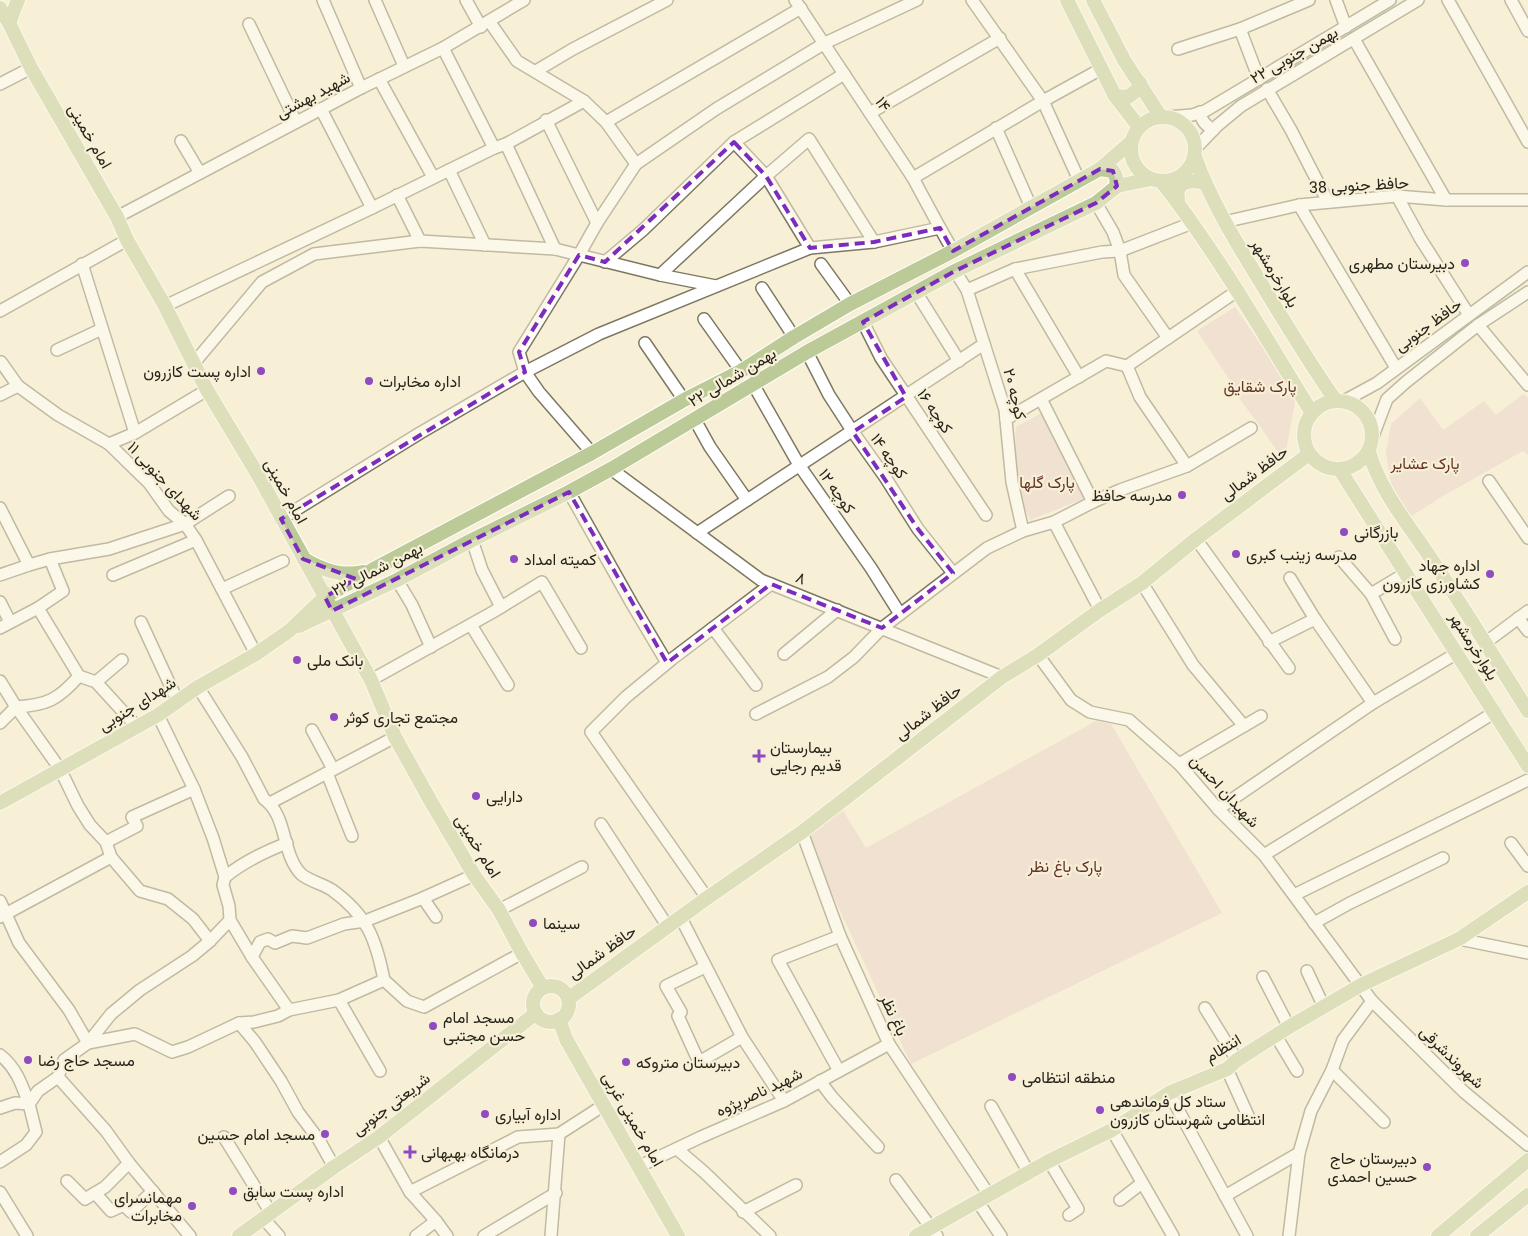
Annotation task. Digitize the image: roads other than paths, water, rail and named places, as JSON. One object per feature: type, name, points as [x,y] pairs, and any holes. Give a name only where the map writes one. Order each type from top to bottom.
[{"type":"main road","points":[[10,23],[18,0]]},
{"type":"main road","points":[[1067,0],[1115,96],[1139,127]]},
{"type":"main road","points":[[1092,0],[1124,60],[1165,117]]},
{"type":"main road","name":"امام خمینی","points":[[0,8],[10,23],[31,68],[165,306],[206,390],[239,442],[371,680],[395,737],[474,875],[499,910],[522,954],[543,988]]},
{"type":"main road","points":[[1115,96],[1128,97],[1137,90],[1140,83]]},
{"type":"main road","points":[[1156,180],[1172,180],[1180,177],[1186,172],[1195,153],[1195,141],[1188,129],[1179,121],[1165,117],[1145,122],[1139,127],[1131,142],[1132,158],[1135,166],[1140,172],[1156,180],[1178,202],[1237,291],[1312,414]]},
{"type":"main road","name":"۲۲ بهمن شمالی","points":[[325,597],[372,570],[592,454],[684,400],[741,371],[850,304],[953,251],[1100,169],[1131,142]]},
{"type":"main road","name":"بلوارخرمشهر","points":[[1195,153],[1204,183],[1224,222],[1312,366],[1340,401]]},
{"type":"main road","points":[[1100,169],[1113,171],[1117,186]]},
{"type":"main road","name":"۲۲ بهمن شمالی","points":[[332,611],[398,580],[472,540],[569,492],[695,420],[807,352],[955,271],[1096,202],[1117,186],[1156,180]]},
{"type":"main road","points":[[1178,202],[1178,190],[1184,183],[1194,181],[1204,183]]},
{"type":"main road","points":[[1290,378],[1297,381],[1304,380],[1310,376],[1312,366]]},
{"type":"main road","points":[[1340,401],[1352,404],[1365,414],[1372,428],[1373,436],[1369,452],[1357,465],[1340,470],[1330,469],[1322,465],[1309,454],[1304,440],[1304,433],[1305,426],[1312,414],[1322,405],[1340,401]]},
{"type":"main road","name":"بلوارخرمشهر","points":[[1369,452],[1374,471],[1397,511],[1431,558],[1528,711]]},
{"type":"main road","name":"حافظ شمالی","points":[[568,999],[802,832],[1002,677],[1142,583],[1196,539],[1309,454]]},
{"type":"main road","name":"بلوارخرمشهر","points":[[1340,470],[1528,766]]},
{"type":"main road","points":[[1351,487],[1353,478],[1358,474],[1374,471]]},
{"type":"main road","points":[[303,559],[319,568],[336,573],[354,574],[372,570]]},
{"type":"main road","name":"شهدای جنوبی","points":[[0,803],[158,715],[177,700],[256,654],[289,631],[325,597]]},
{"type":"main road","name":"شهدای جنوبی","points":[[289,631],[332,611]]},
{"type":"main road","name":"انتظام","points":[[916,1236],[934,1232],[983,1198],[1049,1161],[1112,1130],[1170,1093],[1232,1064],[1361,985],[1458,939],[1528,892]]},
{"type":"main road","points":[[548,986],[557,987],[564,992],[568,999],[567,1012],[559,1019],[552,1021],[544,1020],[534,1008],[534,998],[539,990],[548,986]]},
{"type":"main road","name":"شریعتی جنوبی","points":[[239,1236],[334,1166],[379,1137],[536,1012]]},
{"type":"main road","name":"امام خمینی غربی","points":[[559,1019],[566,1039],[640,1166],[678,1236]]},
{"type":"main road","points":[[1438,1236],[1528,1160]]},
{"type":"main road","points":[[1477,1236],[1528,1195]]},
{"type":"street","points":[[323,0],[361,88]]},
{"type":"street","points":[[375,0],[404,66]]},
{"type":"street","points":[[466,0],[517,61],[584,101],[606,122],[636,164]]},
{"type":"street","name":"شهید بهشتی","points":[[117,218],[361,88],[443,48],[524,0]]},
{"type":"street","points":[[536,72],[574,49],[667,0]]},
{"type":"street","points":[[592,454],[539,392],[525,372],[519,352],[636,164],[716,109],[825,43],[917,0]]},
{"type":"street","points":[[972,0],[1043,100],[1079,180]]},
{"type":"street","points":[[1178,49],[1240,29],[1309,0]]},
{"type":"street","points":[[1336,0],[1346,27]]},
{"type":"street","name":"۲۲ بهمن جنوبی","points":[[1165,117],[1192,115],[1200,112],[1259,79],[1390,0]]},
{"type":"street","name":"۲۲ بهمن جنوبی","points":[[1195,153],[1213,130],[1241,106],[1267,88],[1418,0]]},
{"type":"street","points":[[1448,0],[1528,142]]},
{"type":"street","points":[[1511,0],[1528,30]]},
{"type":"street","points":[[606,122],[798,4]]},
{"type":"street","name":"۱۴","points":[[798,4],[913,178],[953,251]]},
{"type":"street","points":[[249,24],[296,122]]},
{"type":"street","points":[[1240,29],[1259,79]]},
{"type":"street","points":[[870,113],[1000,38]]},
{"type":"street","points":[[1354,38],[1446,200]]},
{"type":"street","points":[[443,48],[494,148]]},
{"type":"street","points":[[0,84],[31,68]]},
{"type":"street","points":[[913,178],[1100,68]]},
{"type":"street","points":[[605,262],[642,230],[734,142],[844,74]]},
{"type":"street","points":[[379,79],[433,177]]},
{"type":"street","points":[[1267,88],[1328,202]]},
{"type":"street","points":[[165,306],[494,148],[506,144],[546,120],[584,101]]},
{"type":"street","points":[[321,109],[372,208]]},
{"type":"street","points":[[1200,112],[1201,118],[1213,130]]},
{"type":"street","points":[[546,120],[598,223]]},
{"type":"street","points":[[996,128],[1031,207]]},
{"type":"street","points":[[660,275],[809,138],[874,242]]},
{"type":"street","points":[[181,141],[200,173]]},
{"type":"street","points":[[734,142],[766,176],[810,248]]},
{"type":"street","points":[[506,144],[555,249]]},
{"type":"street","points":[[449,170],[485,246]]},
{"type":"street","points":[[397,196],[420,242]]},
{"type":"street","points":[[1397,196],[1420,238],[1469,316]]},
{"type":"street","name":"حافظ جنوبی 38","points":[[1224,222],[1299,205],[1397,196],[1446,200],[1528,200]]},
{"type":"street","points":[[1096,202],[1113,232],[1120,252],[1124,275],[1168,338]]},
{"type":"street","points":[[1299,205],[1396,368]]},
{"type":"street","points":[[967,290],[1015,269],[1102,252],[1120,252],[1192,223]]},
{"type":"street","points":[[281,519],[420,433],[525,372],[598,334],[810,248],[874,242],[940,228]]},
{"type":"street","points":[[0,311],[127,240]]},
{"type":"street","points":[[194,363],[262,282],[314,254],[420,242],[555,249],[660,275],[716,286]]},
{"type":"street","points":[[82,264],[135,433]]},
{"type":"street","points":[[821,264],[850,304]]},
{"type":"street","points":[[1015,269],[1080,377]]},
{"type":"street","name":"کوچه ۲۰","points":[[955,271],[967,290],[1005,410],[1012,482],[1023,531]]},
{"type":"street","name":"حافظ جنوبی","points":[[1340,401],[1377,383],[1528,272]]},
{"type":"street","points":[[762,288],[794,337]]},
{"type":"street","points":[[1006,419],[1106,361],[1127,366],[1237,291]]},
{"type":"street","points":[[916,292],[959,361]]},
{"type":"street","name":"حافظ جنوبی","points":[[1373,436],[1387,399],[1478,325],[1528,292]]},
{"type":"street","points":[[704,319],[741,371]]},
{"type":"street","name":"کوچه ۱۶","points":[[864,322],[881,358],[986,515]]},
{"type":"street","points":[[1478,325],[1528,385]]},
{"type":"street","points":[[57,350],[102,329]]},
{"type":"street","points":[[645,343],[684,400]]},
{"type":"street","points":[[697,533],[984,344]]},
{"type":"street","name":"کوچه ۱۴","points":[[807,352],[829,395],[853,432],[885,477],[918,529],[954,573]]},
{"type":"street","name":"۱۱ شهدای جنوبی","points":[[1,362],[18,386],[58,415],[109,444],[149,483],[170,511],[185,524],[196,540],[256,654]]},
{"type":"street","points":[[1127,366],[1140,397],[1187,466]]},
{"type":"street","points":[[1377,383],[1374,391],[1387,399]]},
{"type":"street","name":"کوچه ۱۲","points":[[753,384],[799,465],[871,568],[900,614]]},
{"type":"street","points":[[0,395],[18,386]]},
{"type":"street","points":[[109,444],[135,433],[206,390]]},
{"type":"street","points":[[1041,399],[1092,502]]},
{"type":"street","points":[[695,420],[710,447],[747,500]]},
{"type":"street","points":[[756,714],[828,677],[854,657],[882,628],[987,548],[1023,531],[1054,522],[1092,502],[1187,466],[1251,428]]},
{"type":"street","name":"۸","points":[[611,469],[761,580],[1002,677]]},
{"type":"street","points":[[1489,481],[1528,538]]},
{"type":"street","points":[[569,492],[632,604],[668,663]]},
{"type":"street","points":[[0,574],[50,559],[109,549],[185,524],[229,496]]},
{"type":"street","points":[[0,508],[29,565]]},
{"type":"street","points":[[1054,522],[1100,610]]},
{"type":"street","points":[[1196,539],[1289,668]]},
{"type":"street","points":[[113,575],[196,540]]},
{"type":"street","points":[[472,540],[482,570],[501,607]]},
{"type":"street","points":[[1339,557],[1371,594],[1395,639]]},
{"type":"street","points":[[0,602],[5,626],[38,608],[63,591],[50,559]]},
{"type":"street","points":[[222,589],[283,561]]},
{"type":"street","points":[[1371,594],[1406,573]]},
{"type":"street","points":[[1290,578],[1315,619],[1373,703]]},
{"type":"street","points":[[398,580],[432,647]]},
{"type":"street","points":[[371,680],[471,625],[542,582],[582,648]]},
{"type":"street","points":[[1142,583],[1193,665],[1244,726]]},
{"type":"street","points":[[707,898],[591,732],[626,697],[771,584]]},
{"type":"street","points":[[38,608],[79,676],[96,682],[137,727]]},
{"type":"street","points":[[784,654],[837,610]]},
{"type":"street","points":[[1485,643],[1528,611]]},
{"type":"street","points":[[1518,618],[1528,631]]},
{"type":"street","points":[[1269,642],[1315,619]]},
{"type":"street","points":[[141,622],[177,700]]},
{"type":"street","points":[[471,625],[508,686]]},
{"type":"street","points":[[713,628],[756,685]]},
{"type":"street","points":[[1218,809],[1373,703],[1457,653]]},
{"type":"street","name":"شهیدان احسن","points":[[1038,654],[1071,700],[1090,712],[1129,720],[1179,764],[1218,809],[1264,855],[1361,985]]},
{"type":"street","points":[[96,682],[122,660]]},
{"type":"street","points":[[0,723],[16,707],[48,702],[65,692],[79,676]]},
{"type":"street","points":[[0,681],[60,770],[90,825],[106,842],[111,857],[140,891],[168,899],[193,919],[210,941]]},
{"type":"street","points":[[198,687],[242,757],[264,799],[270,803],[277,814],[292,860],[302,874],[330,888],[349,902],[365,921],[380,958],[384,980],[407,1001],[424,1008],[522,954]]},
{"type":"street","points":[[1264,855],[1495,712]]},
{"type":"street","points":[[158,715],[194,788],[213,838],[224,877],[223,885],[229,906],[230,920],[289,1010]]},
{"type":"street","points":[[1179,764],[1261,716]]},
{"type":"street","points":[[312,730],[330,771],[352,836]]},
{"type":"street","points":[[270,803],[395,737]]},
{"type":"street","points":[[1294,895],[1528,780]]},
{"type":"street","points":[[106,842],[137,826],[132,816],[194,788]]},
{"type":"street","points":[[601,824],[668,927]]},
{"type":"street","name":"باغ نظر","points":[[802,832],[840,936],[889,1044],[983,1198],[1001,1236]]},
{"type":"street","points":[[224,877],[238,866],[286,843]]},
{"type":"street","points":[[1511,843],[1528,866]]},
{"type":"street","points":[[3,915],[111,857]]},
{"type":"street","points":[[1314,924],[1350,903],[1443,858]]},
{"type":"street","points":[[499,910],[582,867]]},
{"type":"street","points":[[252,956],[260,942],[268,939],[274,943],[292,936],[307,938],[344,924],[365,921],[474,875]]},
{"type":"street","points":[[422,898],[436,916]]},
{"type":"street","points":[[0,901],[3,915],[18,943],[69,1010],[88,1043]]},
{"type":"street","points":[[681,918],[742,1037],[784,1101]]},
{"type":"street","points":[[29,1104],[38,1091],[58,1077],[64,1060],[88,1043],[111,1014],[140,990],[192,956],[230,920]]},
{"type":"street","points":[[839,1071],[778,960],[840,936]]},
{"type":"street","points":[[1458,939],[1528,953]]},
{"type":"street","points":[[705,967],[666,986],[681,1012],[678,1016],[699,1062],[742,1037]]},
{"type":"street","points":[[1306,971],[1324,1007]]},
{"type":"street","points":[[1263,978],[1290,1027]]},
{"type":"street","points":[[88,1043],[135,1034],[172,1052],[188,1047],[239,1023],[254,1022],[278,1016],[289,1010],[339,1000],[384,980]]},
{"type":"street","name":"شهروندشرقی","points":[[1361,985],[1372,1001],[1464,1092],[1528,1145]]},
{"type":"street","points":[[339,1000],[380,1071]]},
{"type":"street","points":[[1289,1236],[1299,1153],[1311,1111],[1332,1070],[1343,1040],[1372,1001]]},
{"type":"street","points":[[1205,1008],[1232,1064],[1250,1120]]},
{"type":"street","points":[[239,1023],[255,1042],[281,1081],[298,1112],[319,1140],[334,1166]]},
{"type":"street","points":[[1276,1036],[1296,1071]]},
{"type":"street","name":"شهید ناصرپژوه","points":[[640,1166],[784,1101],[889,1044]]},
{"type":"street","points":[[0,1055],[7,1060],[21,1082],[36,1132],[26,1145],[0,1162]]},
{"type":"street","points":[[1332,1070],[1384,1122]]},
{"type":"street","points":[[58,1077],[106,1131],[129,1163],[190,1236]]},
{"type":"street","points":[[820,1081],[832,1097],[878,1147]]},
{"type":"street","points":[[1170,1093],[1247,1236]]},
{"type":"street","points":[[0,1108],[15,1103],[29,1104]]},
{"type":"street","points":[[410,1192],[518,1136],[559,1134],[604,1105]]},
{"type":"street","points":[[991,1106],[1029,1173]]},
{"type":"street","points":[[1112,1130],[1173,1236]]},
{"type":"street","points":[[552,1236],[559,1134]]},
{"type":"street","points":[[224,1137],[279,1236]]},
{"type":"street","points":[[379,1137],[410,1192],[436,1220],[447,1236]]},
{"type":"street","points":[[677,1149],[704,1172],[743,1212],[770,1236]]},
{"type":"street","points":[[1226,1196],[1299,1153]]},
{"type":"street","points":[[1049,1161],[1078,1209],[1069,1215]]},
{"type":"street","points":[[67,1181],[85,1199],[105,1187],[129,1163]]},
{"type":"street","points":[[896,1180],[934,1232]]},
{"type":"street","points":[[1120,1200],[1142,1183]]},
{"type":"street","points":[[743,1212],[796,1185]]},
{"type":"street","points":[[0,1192],[27,1236]]},
{"type":"street","points":[[95,1193],[111,1211],[124,1205],[131,1212],[153,1192]]},
{"type":"street","points":[[484,1236],[556,1193]]},
{"type":"street","points":[[416,1236],[436,1220]]},
{"type":"place","name":"دبیرستان مطهری","points":[[1465,263]]},
{"type":"place","name":"اداره پست کازرون","points":[[261,371]]},
{"type":"place","name":"اداره مخابرات","points":[[369,381]]},
{"type":"place","name":"مدرسه حافظ","points":[[1182,495]]},
{"type":"place","name":"بازرگانی","points":[[1344,532]]},
{"type":"place","name":"مدرسه زینب کبری","points":[[1236,554]]},
{"type":"place","name":"کمیته امداد","points":[[514,559]]},
{"type":"place","name":"اداره جهاد کشاورزی کازرون","points":[[1490,574]]},
{"type":"place","name":"بانک ملی","points":[[297,660]]},
{"type":"place","name":"مجتمع تجاری کوثر","points":[[334,717]]},
{"type":"place","name":"بیمارستان قدیم رجایی","points":[[759,756]]},
{"type":"place","name":"دارایی","points":[[476,796]]},
{"type":"place","name":"سینما","points":[[533,923]]},
{"type":"place","name":"مسجد امام حسن مجتبی","points":[[433,1026]]},
{"type":"place","name":"مسجد حاج رضا","points":[[28,1060]]},
{"type":"place","name":"دبیرستان متروکه","points":[[626,1062]]},
{"type":"place","name":"منطقه انتظامی","points":[[1012,1077]]},
{"type":"place","name":"ستاد کل فرماندهی انتظامی شهرستان کازرون","points":[[1100,1110]]},
{"type":"place","name":"اداره آبیاری","points":[[485,1114]]},
{"type":"place","name":"مسجد امام حسین","points":[[325,1134]]},
{"type":"place","name":"درمانگاه بهبهانی","points":[[410,1152]]},
{"type":"place","name":"دبیرستان حاج حسین احمدی","points":[[1427,1167]]},
{"type":"place","name":"اداره پست سابق","points":[[233,1191]]},
{"type":"place","name":"مهمانسرای مخابرات","points":[[192,1206]]},
{"type":"park label","name":"پارک شقایق","points":[[1260,386]]},
{"type":"park label","name":"پارک عشایر","points":[[1425,463]]},
{"type":"park label","name":"پارک گلها","points":[[1047,482]]},
{"type":"park label","name":"پارک باغ نظر","points":[[1065,866]]}]
